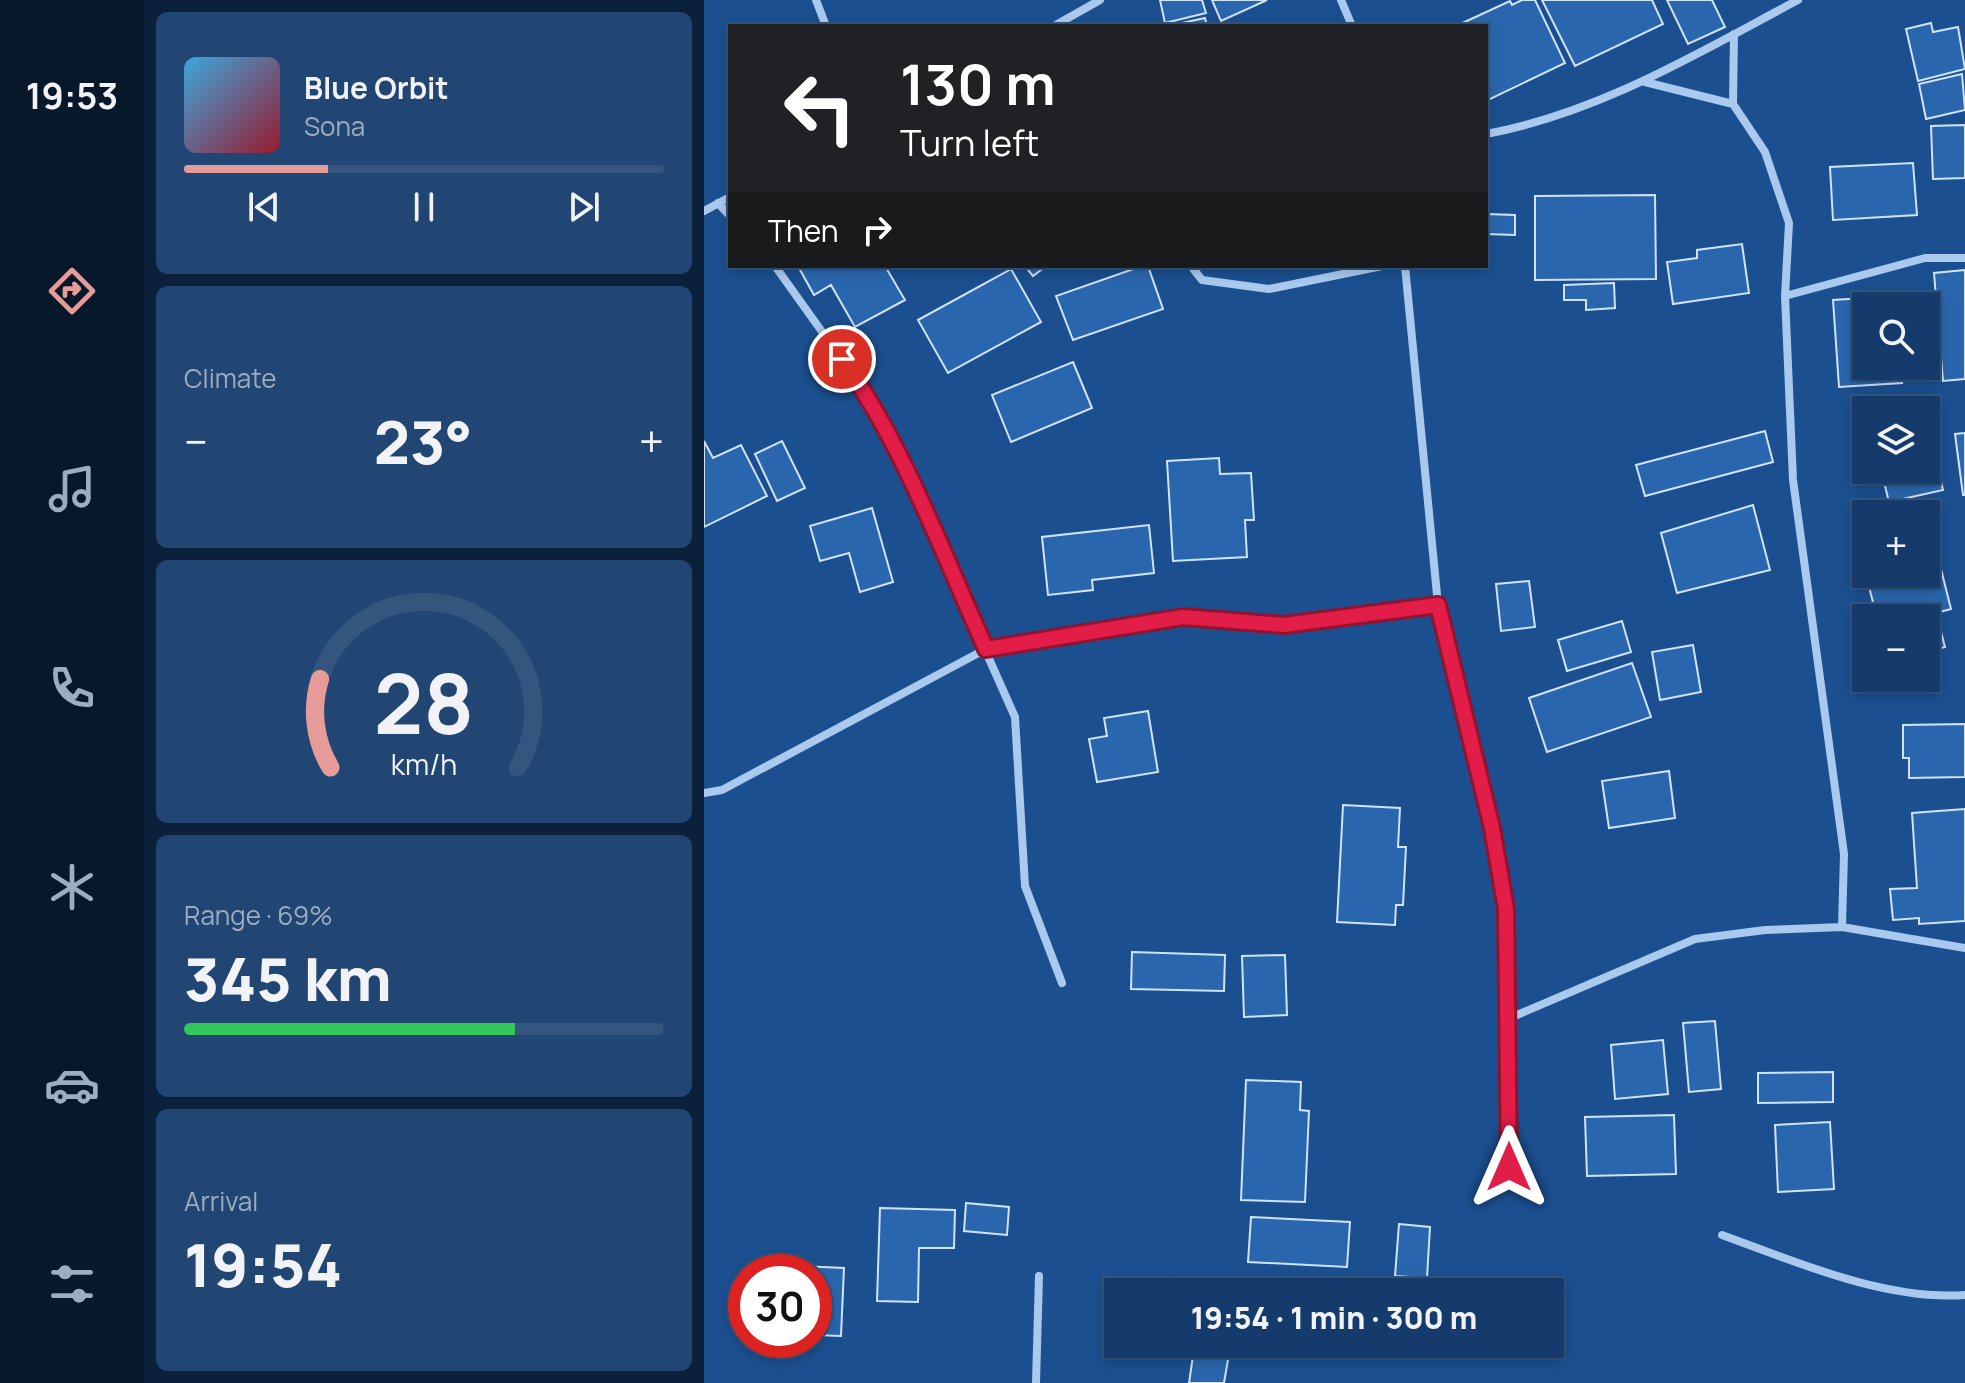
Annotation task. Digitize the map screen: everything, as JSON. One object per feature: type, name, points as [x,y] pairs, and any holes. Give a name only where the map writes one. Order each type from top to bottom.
[{"type":"street","points":[[816,0],[825,24]]},
{"type":"street","points":[[1058,24],[1100,0]]},
{"type":"street","points":[[1341,0],[1351,24]]},
{"type":"street","points":[[1488,134],[1531,126],[1645,82],[1798,0]]},
{"type":"street","points":[[1734,34],[1733,104],[1765,152],[1789,223],[1785,296],[1793,480],[1844,854],[1842,927]]},
{"type":"street","points":[[1645,82],[1733,104]]},
{"type":"street","points":[[704,211],[728,198]]},
{"type":"street","points":[[718,203],[728,214]]},
{"type":"street","points":[[1785,296],[1925,258],[1965,258]]},
{"type":"street","points":[[776,268],[858,382],[909,479],[1015,717],[1025,886],[1062,983]]},
{"type":"street","points":[[1193,268],[1202,280],[1269,289],[1372,268]]},
{"type":"street","points":[[1405,268],[1438,605],[1492,828],[1506,909],[1510,1018],[1509,1167]]},
{"type":"street","points":[[704,793],[722,790],[986,649],[1183,617],[1284,625],[1438,605]]},
{"type":"street","points":[[1510,1018],[1695,939],[1765,930],[1842,927],[1965,948]]},
{"type":"street","points":[[1722,1235],[1826,1273],[1936,1297],[1965,1295]]},
{"type":"street","points":[[1036,1383],[1039,1276]]},
{"type":"building","points":[[1160,0],[1202,0],[1206,13],[1165,23]]},
{"type":"building","points":[[1212,0],[1267,0],[1221,21]]},
{"type":"building","points":[[1522,0],[1535,0],[1565,63],[1488,100],[1488,24],[1460,24],[1510,1],[1512,5]]},
{"type":"building","points":[[1542,0],[1652,0],[1663,24],[1575,66]]},
{"type":"building","points":[[1667,0],[1712,0],[1725,27],[1688,44]]},
{"type":"building","points":[[1205,18],[1206,24],[1177,24]]},
{"type":"building","points":[[1931,23],[1933,32],[1958,27],[1965,69],[1918,81],[1906,29]]},
{"type":"building","points":[[1962,74],[1965,110],[1926,119],[1919,84]]},
{"type":"building","points":[[1965,125],[1965,178],[1933,179],[1931,126]]},
{"type":"building","points":[[1913,163],[1917,215],[1833,220],[1830,167]]},
{"type":"building","points":[[1655,195],[1656,279],[1535,280],[1535,196]]},
{"type":"building","points":[[1488,214],[1515,215],[1515,235],[1488,234]]},
{"type":"building","points":[[1742,244],[1749,293],[1673,304],[1667,262],[1697,258],[1697,250]]},
{"type":"building","points":[[799,268],[886,268],[905,300],[855,327],[831,285],[814,295]]},
{"type":"building","points":[[1027,268],[1043,268],[1033,276]]},
{"type":"building","points":[[1136,268],[1149,268],[1163,309],[1073,340],[1056,296]]},
{"type":"building","points":[[1011,269],[1041,322],[948,373],[918,320]]},
{"type":"building","points":[[1965,270],[1965,379],[1943,381],[1940,292],[1936,292],[1934,273]]},
{"type":"building","points":[[1614,283],[1615,308],[1586,310],[1586,300],[1564,300],[1564,285]]},
{"type":"building","points":[[1852,299],[1852,380],[1902,380],[1902,383],[1839,387],[1833,300]]},
{"type":"building","points":[[1073,362],[1092,408],[1011,442],[992,395]]},
{"type":"building","points":[[1765,431],[1773,462],[1645,496],[1636,465]]},
{"type":"building","points":[[1965,433],[1965,495],[1963,495],[1955,434]]},
{"type":"building","points":[[704,441],[713,458],[741,445],[767,496],[704,527]]},
{"type":"building","points":[[782,441],[805,488],[777,501],[755,454]]},
{"type":"building","points":[[1219,458],[1220,474],[1251,473],[1254,520],[1245,520],[1247,557],[1173,561],[1167,461]]},
{"type":"building","points":[[1940,478],[1943,490],[1888,500],[1884,484],[1940,484]]},
{"type":"building","points":[[1753,505],[1770,570],[1677,593],[1661,533]]},
{"type":"building","points":[[872,508],[893,582],[860,592],[849,553],[820,561],[810,526]]},
{"type":"building","points":[[1149,525],[1154,573],[1092,580],[1093,590],[1048,595],[1042,537]]},
{"type":"building","points":[[1940,565],[1951,609],[1940,612],[1940,604],[1873,604],[1869,588],[1940,588]]},
{"type":"building","points":[[1529,581],[1535,627],[1501,631],[1496,584]]},
{"type":"building","points":[[1622,621],[1631,652],[1567,671],[1558,640]]},
{"type":"building","points":[[1940,628],[1945,647],[1940,648]]},
{"type":"building","points":[[1693,645],[1701,692],[1660,700],[1652,652]]},
{"type":"building","points":[[1632,663],[1651,717],[1547,752],[1529,698]]},
{"type":"building","points":[[1148,711],[1158,772],[1097,782],[1089,739],[1107,736],[1104,718]]},
{"type":"building","points":[[1965,724],[1965,777],[1909,778],[1909,758],[1903,758],[1903,725]]},
{"type":"building","points":[[1669,771],[1675,818],[1609,828],[1602,781]]},
{"type":"building","points":[[1343,805],[1400,808],[1398,847],[1406,847],[1403,905],[1396,905],[1395,925],[1337,922]]},
{"type":"building","points":[[1965,809],[1965,921],[1919,924],[1919,918],[1893,920],[1890,889],[1917,888],[1912,813]]},
{"type":"building","points":[[1132,952],[1225,955],[1224,991],[1131,989]]},
{"type":"building","points":[[1285,955],[1287,1015],[1244,1017],[1242,956]]},
{"type":"building","points":[[1715,1021],[1721,1089],[1689,1092],[1683,1023]]},
{"type":"building","points":[[1663,1040],[1668,1094],[1615,1099],[1611,1045]]},
{"type":"building","points":[[1833,1072],[1833,1102],[1758,1103],[1758,1073]]},
{"type":"building","points":[[1246,1080],[1301,1082],[1300,1110],[1309,1111],[1305,1202],[1241,1200]]},
{"type":"building","points":[[1674,1115],[1676,1174],[1587,1176],[1585,1117]]},
{"type":"building","points":[[1830,1122],[1834,1189],[1778,1192],[1775,1125]]},
{"type":"building","points":[[966,1203],[1009,1207],[1007,1235],[964,1231]]},
{"type":"building","points":[[880,1208],[955,1210],[954,1248],[919,1248],[918,1302],[877,1301]]},
{"type":"building","points":[[1251,1217],[1350,1222],[1347,1267],[1248,1262]]},
{"type":"building","points":[[1399,1224],[1430,1227],[1427,1278],[1395,1276]]},
{"type":"building","points":[[832,1267],[844,1268],[841,1336],[832,1336]]},
{"type":"building","points":[[1193,1358],[1228,1358],[1224,1383],[1189,1383]]},
{"type":"route","points":[[842,359],[858,382],[909,479],[986,649],[1183,617],[1284,625],[1438,605],[1492,828],[1506,909],[1510,1018],[1509,1167]]}]
